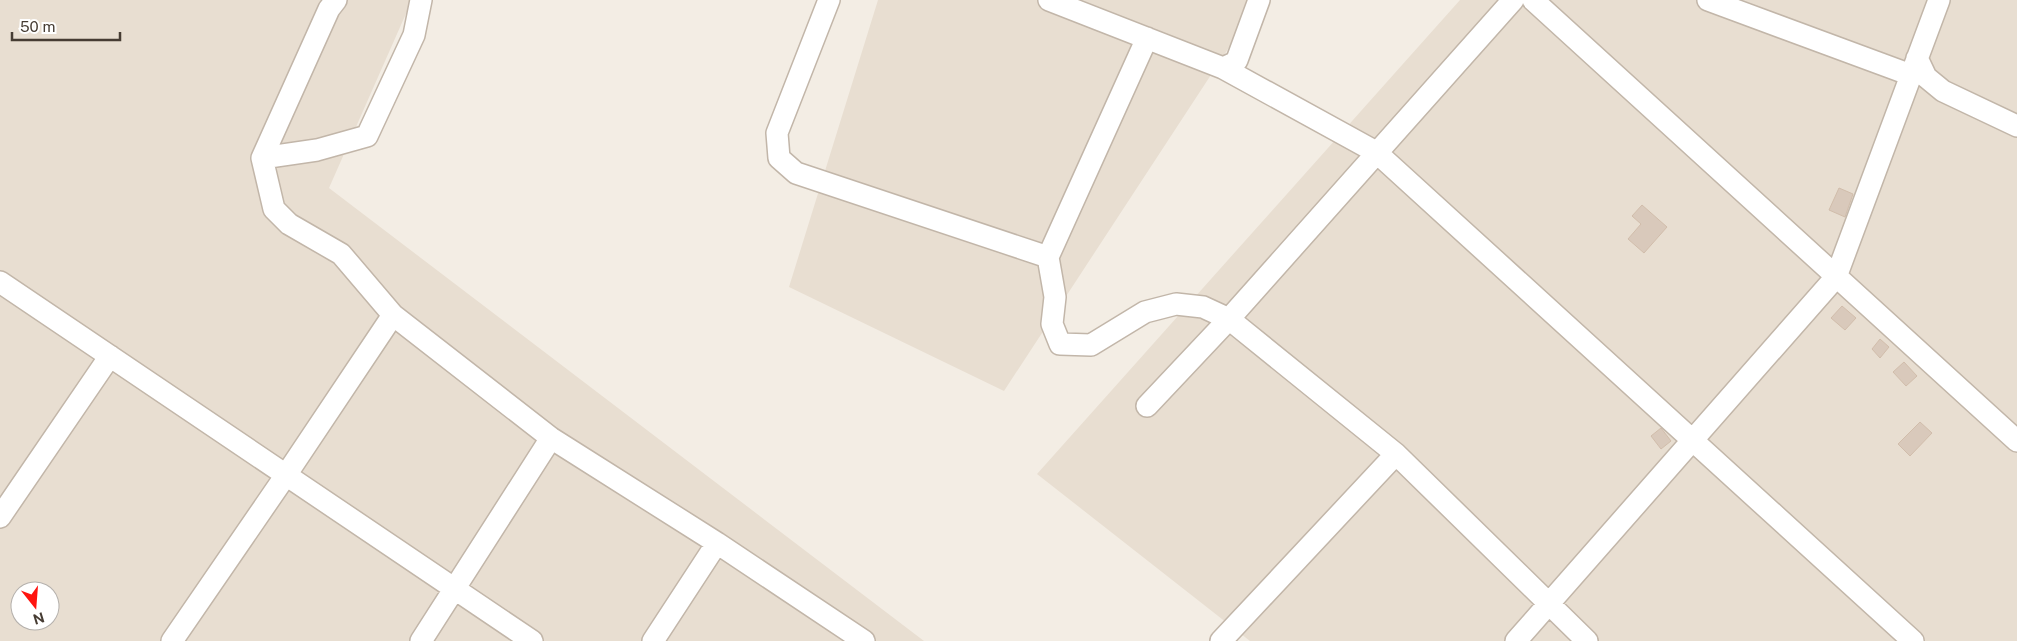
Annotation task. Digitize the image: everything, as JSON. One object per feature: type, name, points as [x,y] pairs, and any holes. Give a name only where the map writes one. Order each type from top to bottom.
[{"type":"street","points":[[262,158],[317,150],[366,136],[414,35],[421,0]]},
{"type":"street","points":[[829,0],[777,133],[779,158],[796,172],[1048,257]]},
{"type":"street","points":[[1049,0],[1223,68],[1376,152],[1913,641]]},
{"type":"street","points":[[1223,68],[1237,60],[1259,0]]},
{"type":"street","points":[[1147,406],[1230,319],[1376,152],[1513,0]]},
{"type":"street","points":[[1533,0],[2017,441]]},
{"type":"street","points":[[1708,0],[1914,67],[1943,91],[2017,126]]},
{"type":"street","points":[[1516,641],[1836,277],[1939,0]]},
{"type":"street","points":[[327,3],[262,158],[274,209],[289,224],[342,254],[393,315],[551,438],[717,543],[864,641]]},
{"type":"street","points":[[1147,38],[1048,257],[1055,297],[1052,324],[1060,344],[1091,345],[1145,312],[1176,304],[1203,308],[1230,319],[1396,454],[1587,641]]},
{"type":"street","points":[[0,282],[532,641]]},
{"type":"street","points":[[172,641],[393,315]]},
{"type":"street","points":[[0,517],[110,356]]},
{"type":"street","points":[[421,641],[551,438]]},
{"type":"street","points":[[1221,641],[1396,454]]},
{"type":"street","points":[[653,641],[717,543]]},
{"type":"shaded area","points":[[0,0],[412,0],[329,188],[924,641],[0,641]]},
{"type":"shaded area","points":[[878,0],[1260,0],[1004,391],[789,287]]},
{"type":"shaded area","points":[[1460,0],[2017,0],[2017,641],[1250,641],[1037,474]]},
{"type":"building","points":[[1839,188],[1853,194],[1845,217],[1829,210]]},
{"type":"building","points":[[1642,205],[1667,227],[1644,253],[1628,239],[1641,224],[1632,216]]},
{"type":"building","points":[[1842,306],[1856,318],[1845,330],[1831,318]]},
{"type":"building","points":[[1880,339],[1889,347],[1880,358],[1872,349]]},
{"type":"building","points":[[1904,362],[1917,376],[1906,386],[1893,372]]},
{"type":"building","points":[[1920,422],[1932,433],[1910,456],[1898,444]]},
{"type":"building","points":[[1661,428],[1671,441],[1661,449],[1651,436]]}]
